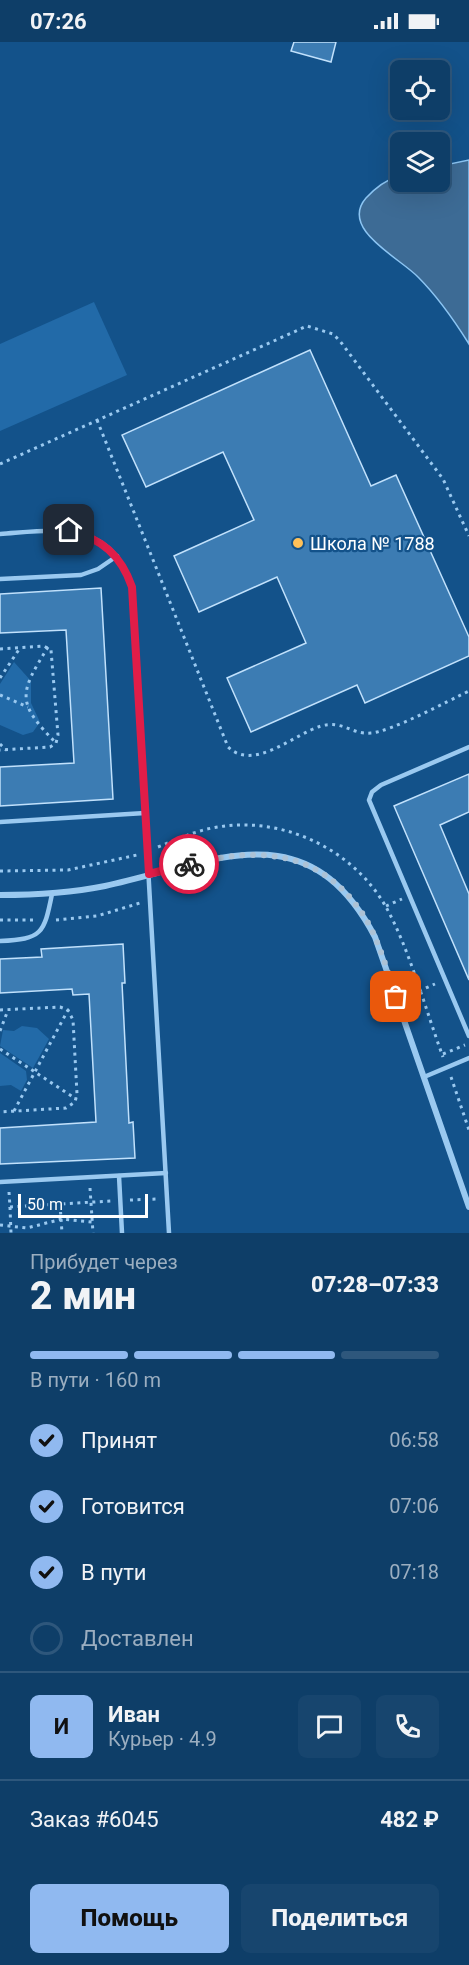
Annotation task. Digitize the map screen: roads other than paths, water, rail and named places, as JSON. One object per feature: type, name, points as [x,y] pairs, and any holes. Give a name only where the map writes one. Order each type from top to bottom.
[{"type":"street","points":[[0,895],[52,894],[107,885],[227,855],[268,855],[308,867],[346,894],[364,916],[375,937],[469,1207]]},
{"type":"lane","points":[[0,534],[69,530],[89,535],[103,543],[117,556],[132,587],[169,1233]]},
{"type":"lane","points":[[0,579],[81,575],[98,569],[117,556]]},
{"type":"lane","points":[[469,747],[381,785],[370,796],[370,806],[469,1036]]},
{"type":"lane","points":[[0,822],[146,813]]},
{"type":"lane","points":[[0,941],[35,936],[45,927],[52,894]]},
{"type":"lane","points":[[424,1077],[469,1058]]},
{"type":"lane","points":[[0,1182],[166,1173]]},
{"type":"lane","points":[[119,1176],[122,1233]]},
{"type":"place","name":"Школа № 1788","points":[[298,543]]}]
